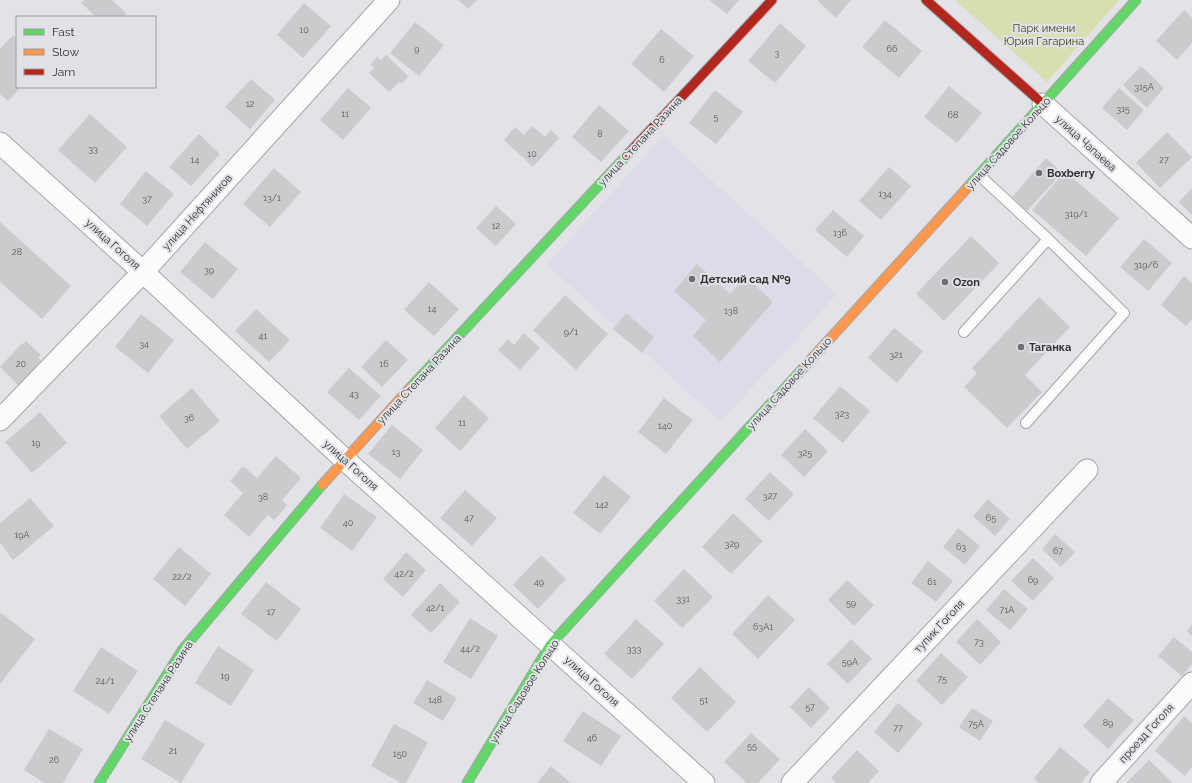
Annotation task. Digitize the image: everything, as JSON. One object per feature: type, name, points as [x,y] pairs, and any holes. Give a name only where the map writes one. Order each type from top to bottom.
[{"type":"street","name":"улица Нефтяников","points":[[0,420],[143,272],[389,0]]},
{"type":"street","name":"улица Степана Разина","points":[[99,783],[182,649],[344,459],[772,0]]},
{"type":"street","name":"улица Чапаева","points":[[926,0],[1192,238]]},
{"type":"street","name":"улица Садовое Кольцо","points":[[467,783],[550,644],[979,175],[1136,0]]},
{"type":"street","name":"улица Гоголя","points":[[0,143],[143,272],[344,459],[704,783]]},
{"type":"street","name":"тупик Гоголя","points":[[792,783],[1087,470]]},
{"type":"street","name":"проезд Гоголя","points":[[1101,783],[1192,683]]},
{"type":"lane","points":[[979,175],[1048,239],[1124,313],[1026,423]]},
{"type":"lane","points":[[964,332],[1048,239]]},
{"type":"shaded area","name":"Детский сад №9","points":[[663,136],[837,294],[721,422],[547,265]]},
{"type":"green space","name":"Парк имени Юрия Гагарина","points":[[955,0],[1119,0],[1047,82]]},
{"type":"building","points":[[85,0],[112,0],[126,13],[124,16],[95,16],[81,3]]},
{"type":"building","points":[[458,0],[477,0],[468,9]]},
{"type":"building","points":[[709,0],[739,0],[727,14]]},
{"type":"building","points":[[817,0],[851,0],[836,18]]},
{"type":"building","points":[[304,3],[331,26],[303,58],[277,35]]},
{"type":"building","points":[[1184,10],[1192,18],[1192,43],[1177,60],[1156,41]]},
{"type":"building","points":[[885,20],[922,51],[899,78],[862,47]]},
{"type":"building","points":[[415,22],[444,45],[419,76],[390,53]]},
{"type":"building","points":[[780,23],[806,46],[775,83],[748,61]]},
{"type":"building","points":[[661,29],[694,56],[664,92],[631,64]]},
{"type":"building","points":[[13,35],[16,37],[16,88],[20,88],[8,101],[0,94],[0,49]]},
{"type":"building","points":[[386,55],[408,76],[404,82],[399,82],[389,92],[369,73],[374,68],[370,65],[377,57],[381,60]]},
{"type":"building","points":[[1141,66],[1164,88],[1147,108],[1123,85]]},
{"type":"building","points":[[251,79],[275,100],[250,129],[225,107]]},
{"type":"building","points":[[949,86],[982,113],[957,143],[924,117]]},
{"type":"building","points":[[348,88],[371,108],[343,140],[320,120]]},
{"type":"building","points":[[1119,88],[1144,110],[1127,130],[1102,108]]},
{"type":"building","points":[[715,90],[743,112],[716,144],[689,123]]},
{"type":"building","points":[[599,105],[629,131],[601,162],[572,137]]},
{"type":"building","points":[[90,114],[127,147],[95,183],[58,150]]},
{"type":"building","points":[[532,126],[545,137],[551,130],[559,138],[533,167],[504,140],[515,127],[524,135]]},
{"type":"building","points":[[1167,132],[1192,157],[1160,188],[1136,163]]},
{"type":"building","points":[[199,134],[220,154],[191,186],[169,167]]},
{"type":"building","points":[[1046,158],[1062,173],[1027,211],[1012,197]]},
{"type":"building","points":[[889,167],[911,186],[881,220],[859,201]]},
{"type":"building","points":[[274,168],[301,192],[270,227],[243,204]]},
{"type":"building","points":[[146,171],[174,194],[147,226],[120,204]]},
{"type":"building","points":[[1065,171],[1119,218],[1086,256],[1032,210]]},
{"type":"building","points":[[1192,188],[1192,215],[1179,202]]},
{"type":"building","points":[[496,206],[516,224],[496,246],[476,228]]},
{"type":"building","points":[[833,210],[864,236],[847,257],[815,230]]},
{"type":"building","points":[[0,222],[71,286],[42,319],[0,282]]},
{"type":"building","points":[[971,236],[999,263],[944,321],[916,294]]},
{"type":"building","points":[[1144,239],[1172,263],[1148,291],[1120,267]]},
{"type":"building","points":[[205,242],[238,269],[213,299],[180,272]]},
{"type":"building","points":[[697,264],[730,294],[746,277],[773,302],[720,362],[693,336],[706,320],[674,291]]},
{"type":"building","points":[[1184,276],[1192,283],[1192,319],[1186,326],[1161,305]]},
{"type":"building","points":[[429,282],[459,309],[434,336],[404,310]]},
{"type":"building","points":[[565,295],[608,334],[576,370],[533,330]]},
{"type":"building","name":"Таганка","points":[[1039,297],[1070,327],[1025,375],[1042,392],[1007,428],[964,387],[977,373],[972,368]]},
{"type":"building","points":[[256,309],[290,340],[269,362],[235,331]]},
{"type":"building","points":[[626,313],[654,337],[642,353],[613,329]]},
{"type":"building","points":[[141,314],[174,340],[148,373],[115,347]]},
{"type":"building","points":[[894,328],[923,351],[897,383],[868,358]]},
{"type":"building","points":[[524,333],[540,348],[520,370],[498,350],[508,339],[514,345]]},
{"type":"building","points":[[386,340],[408,360],[382,387],[361,367]]},
{"type":"building","points":[[26,341],[41,355],[38,358],[43,362],[20,387],[0,367],[22,343],[23,344]]},
{"type":"building","points":[[349,368],[381,396],[359,420],[327,392]]},
{"type":"building","points":[[840,386],[870,411],[843,443],[813,418]]},
{"type":"building","points":[[192,388],[220,421],[187,449],[159,416]]},
{"type":"building","points":[[464,395],[489,418],[460,451],[435,428]]},
{"type":"building","points":[[664,398],[693,420],[666,454],[638,432]]},
{"type":"building","points":[[40,412],[67,443],[32,473],[5,442]]},
{"type":"building","points":[[392,425],[423,450],[400,479],[368,454]]},
{"type":"building","points":[[805,429],[828,451],[804,477],[781,455]]},
{"type":"building","points":[[276,456],[301,478],[282,500],[287,505],[284,509],[274,520],[268,515],[249,537],[224,515],[243,493],[230,481],[243,466],[257,478]]},
{"type":"building","points":[[770,472],[794,494],[769,521],[745,499]]},
{"type":"building","points":[[604,475],[631,497],[600,534],[573,513]]},
{"type":"building","points":[[465,490],[497,518],[472,546],[440,518]]},
{"type":"building","points":[[344,494],[377,517],[352,551],[320,528]]},
{"type":"building","points":[[30,498],[54,526],[13,560],[0,543],[0,523]]},
{"type":"building","points":[[988,499],[1010,519],[995,536],[973,516]]},
{"type":"building","points":[[733,513],[763,541],[731,574],[702,547]]},
{"type":"building","points":[[958,528],[980,546],[965,565],[943,547]]},
{"type":"building","points":[[1055,534],[1075,552],[1061,567],[1042,549]]},
{"type":"building","points":[[179,547],[211,574],[185,606],[153,579]]},
{"type":"building","points":[[406,552],[426,570],[403,597],[383,579]]},
{"type":"building","points":[[541,555],[566,579],[538,609],[513,585]]},
{"type":"building","points":[[1033,558],[1054,578],[1033,601],[1011,581]]},
{"type":"building","points":[[928,561],[953,581],[936,602],[911,583]]},
{"type":"building","points":[[684,569],[713,597],[682,628],[654,601]]},
{"type":"building","points":[[847,580],[874,605],[854,626],[828,600]]},
{"type":"building","points":[[266,582],[301,609],[277,641],[241,614]]},
{"type":"building","points":[[440,583],[460,602],[431,633],[411,615]]},
{"type":"building","points":[[1004,589],[1028,609],[1010,630],[986,610]]},
{"type":"building","points":[[768,595],[795,620],[758,659],[732,634]]},
{"type":"building","points":[[1,613],[35,639],[0,684],[0,614]]},
{"type":"building","points":[[470,618],[498,636],[471,679],[443,662]]},
{"type":"building","points":[[636,619],[664,644],[632,679],[604,654]]},
{"type":"building","points":[[977,619],[1001,642],[980,665],[956,642]]},
{"type":"building","points":[[1192,625],[1192,636],[1187,631]]},
{"type":"building","points":[[1174,637],[1192,652],[1192,664],[1182,676],[1158,656]]},
{"type":"building","points":[[851,639],[872,659],[848,684],[827,664]]},
{"type":"building","points":[[218,646],[254,670],[231,706],[195,683]]},
{"type":"building","points":[[101,647],[138,671],[109,714],[73,691]]},
{"type":"building","points":[[941,653],[968,677],[942,705],[916,681]]},
{"type":"building","points":[[700,667],[736,702],[707,732],[671,698]]},
{"type":"building","points":[[427,680],[457,698],[443,721],[413,703]]},
{"type":"building","points":[[809,687],[830,708],[811,728],[790,707]]},
{"type":"building","points":[[1108,698],[1134,720],[1108,749],[1083,726]]},
{"type":"building","points":[[898,703],[923,724],[898,753],[874,732]]},
{"type":"building","points":[[972,708],[993,721],[980,741],[959,727]]},
{"type":"building","points":[[583,711],[621,736],[601,766],[563,741]]},
{"type":"building","points":[[1184,716],[1192,723],[1192,767],[1185,776],[1155,751]]},
{"type":"building","points":[[165,720],[205,744],[181,783],[141,759]]},
{"type":"building","points":[[394,724],[428,742],[406,783],[401,783],[371,766]]},
{"type":"building","points":[[49,729],[83,749],[63,783],[45,783],[24,770]]},
{"type":"building","points":[[751,733],[780,759],[758,783],[747,783],[724,762]]},
{"type":"building","points":[[1060,747],[1090,772],[1081,783],[1039,783],[1034,778]]},
{"type":"building","points":[[857,750],[879,771],[868,783],[836,783],[831,778]]},
{"type":"building","points":[[1149,760],[1173,783],[1126,783]]},
{"type":"building","points":[[551,766],[571,783],[537,783]]},
{"type":"traffic: fast","points":[[968,187],[1136,0]]},
{"type":"traffic: fast","points":[[410,388],[628,154]]},
{"type":"traffic: fast","points":[[467,783],[550,645],[805,366]]},
{"type":"traffic: fast","points":[[99,783],[183,649],[322,485]]},
{"type":"traffic: slow","points":[[805,366],[968,187]]},
{"type":"traffic: slow","points":[[322,485],[410,388]]},
{"type":"traffic: jam","points":[[628,154],[772,0]]},
{"type":"traffic: jam","points":[[926,0],[1043,104]]},
{"type":"place","name":"Boxberry","points":[[1039,173]]},
{"type":"place","name":"Детский сад №9","points":[[692,279]]},
{"type":"place","name":"Ozon","points":[[945,282]]},
{"type":"place","name":"Таганка","points":[[1021,347]]}]
